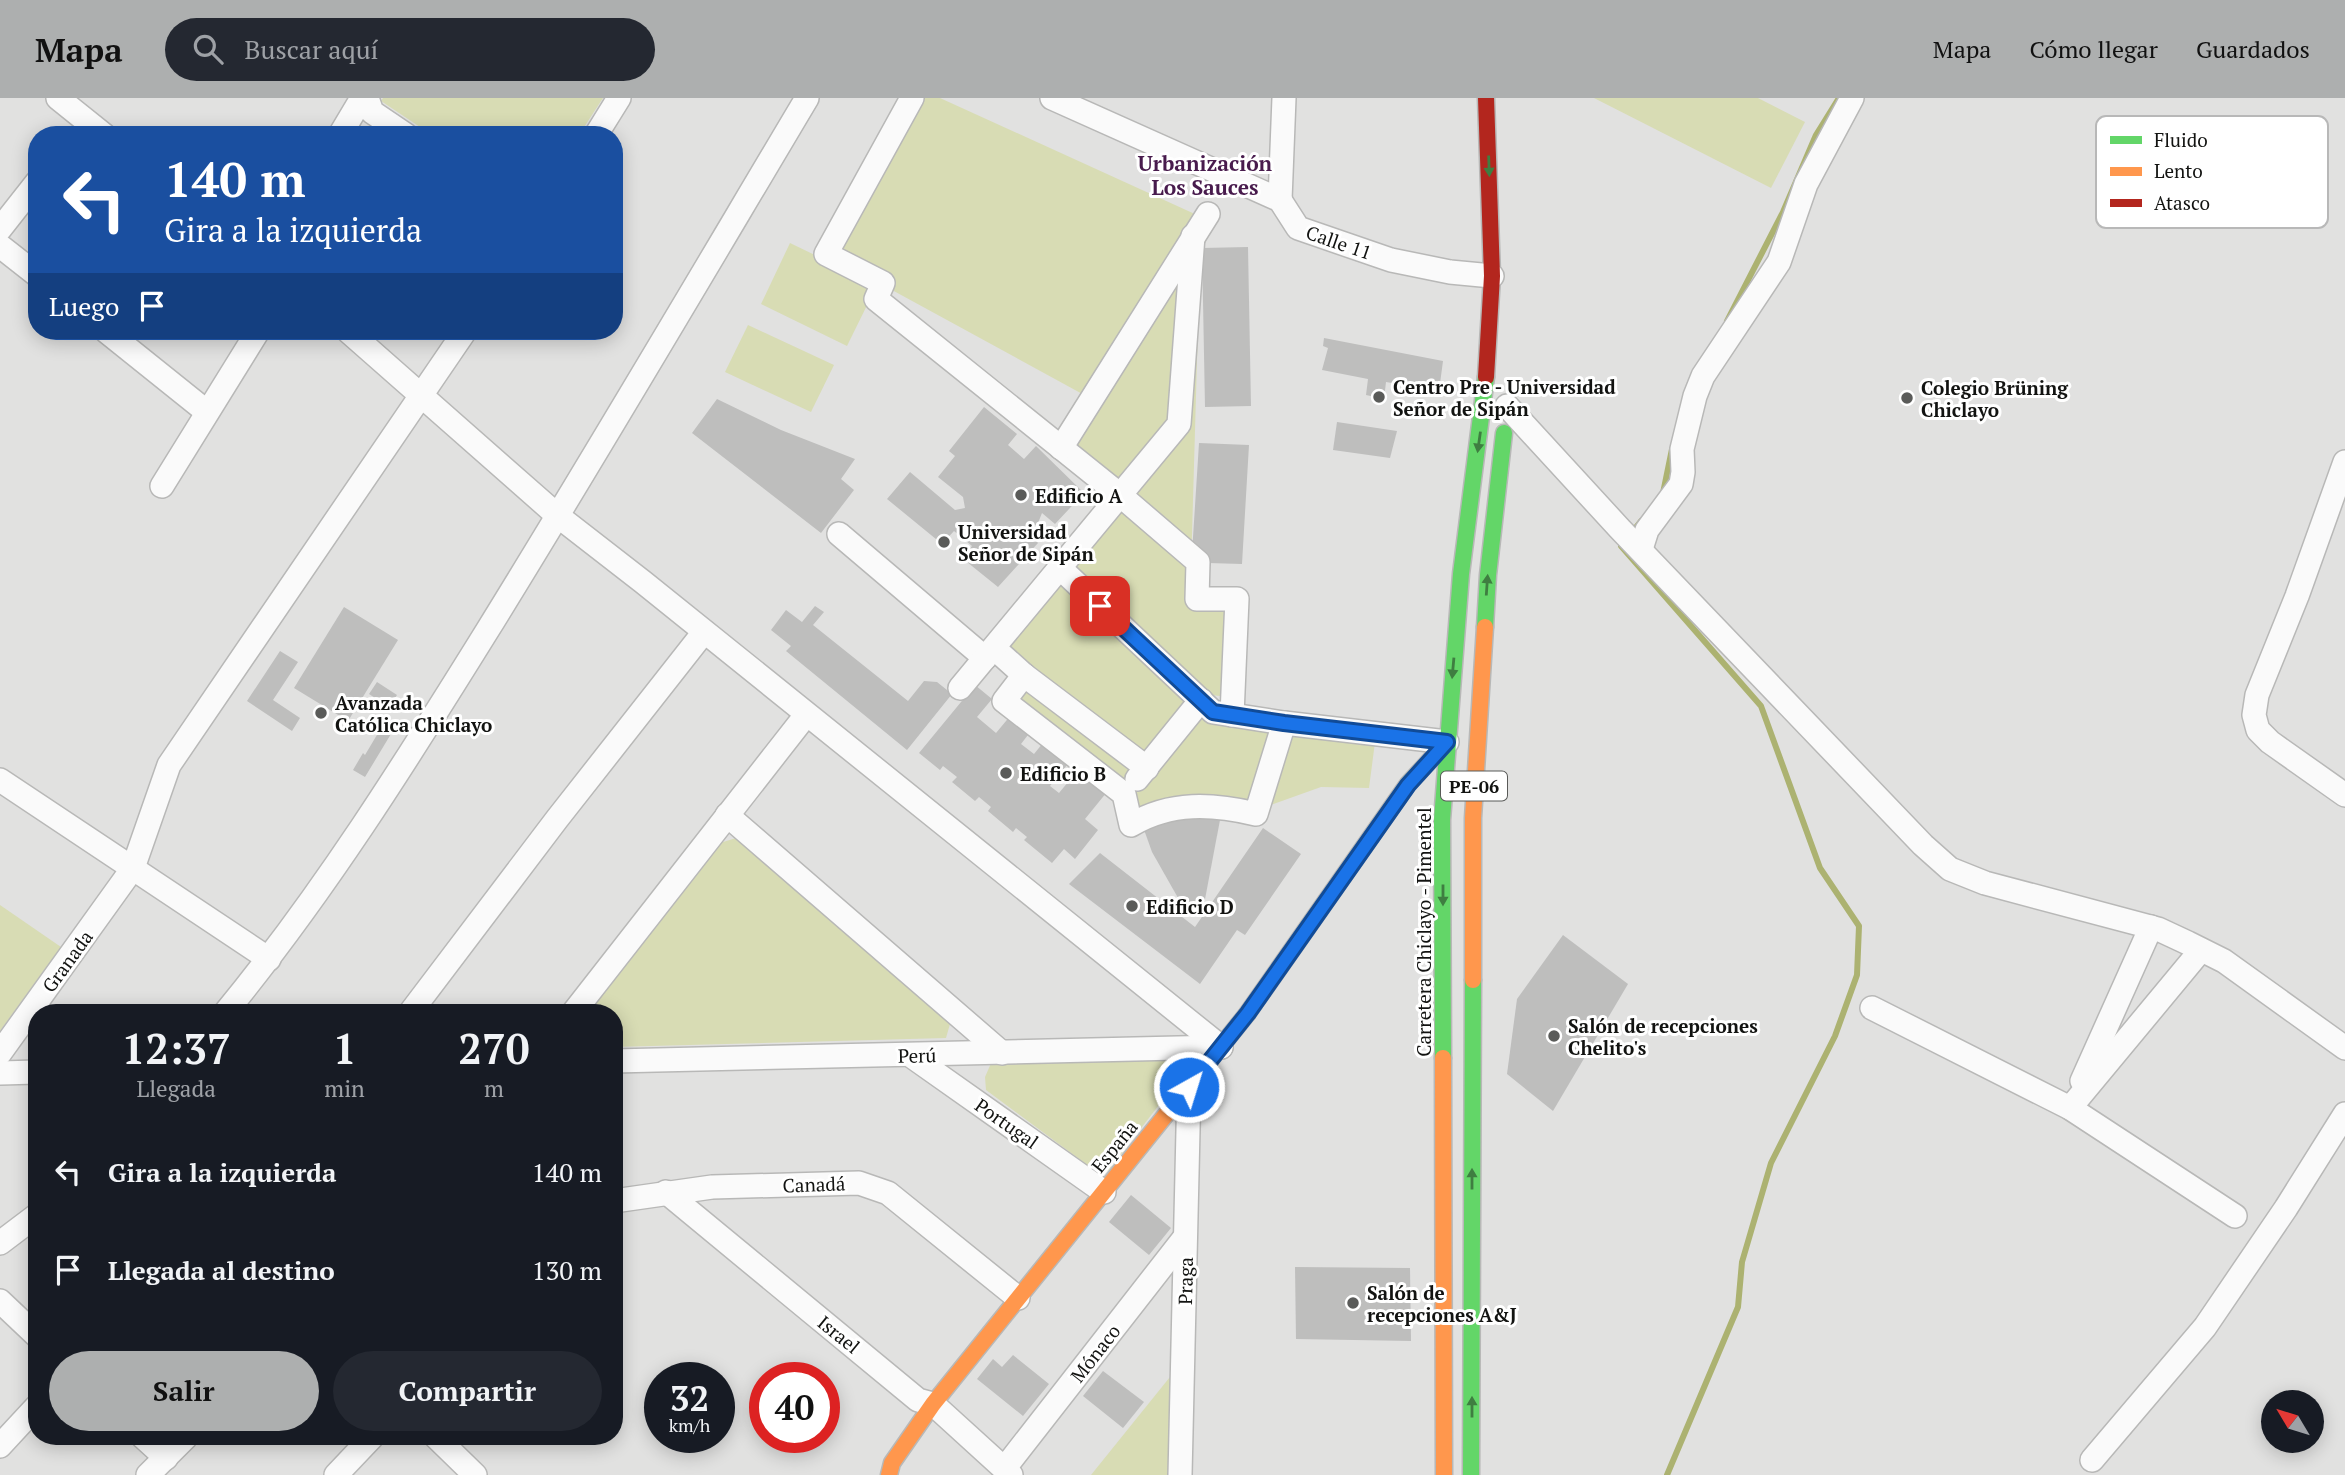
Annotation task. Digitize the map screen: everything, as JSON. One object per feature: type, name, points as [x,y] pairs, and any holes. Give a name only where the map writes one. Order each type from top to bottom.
[{"type":"main road","name":"Carretera Chiclayo - Pimentel","points":[[1444,1475],[1443,820],[1461,574],[1485,395],[1492,276],[1486,98]]},
{"type":"main road","name":"PE-06","points":[[1471,1475],[1473,818],[1488,575],[1507,399]]},
{"type":"main road","name":"España","points":[[889,1475],[892,1464],[933,1404],[1248,1013],[1408,785],[1447,742]]},
{"type":"main road","points":[[1428,1436],[1445,1305]]},
{"type":"street","points":[[58,98],[79,126]]},
{"type":"street","points":[[346,126],[365,98],[372,112],[393,126]]},
{"type":"street","points":[[602,126],[619,98]]},
{"type":"street","points":[[232,1004],[269,958],[373,812],[558,516],[807,98]]},
{"type":"street","points":[[912,98],[826,254],[883,283],[876,299],[1120,495],[1198,562],[1196,599],[1237,599],[1232,715]]},
{"type":"street","points":[[1052,98],[1279,200],[1284,98]]},
{"type":"street","points":[[1632,540],[1647,530],[1681,484],[1682,449],[1695,396],[1703,376],[1779,262],[1806,184],[1852,98]]},
{"type":"street","points":[[0,229],[28,193]]},
{"type":"street","name":"Calle 11","points":[[1279,200],[1298,228],[1391,260],[1450,272],[1492,276]]},
{"type":"street","points":[[1061,448],[1208,214]]},
{"type":"street","points":[[960,688],[1179,424],[1194,236]]},
{"type":"street","points":[[0,246],[28,268]]},
{"type":"street","points":[[117,340],[207,412]]},
{"type":"street","points":[[162,486],[252,340]]},
{"type":"street","points":[[358,340],[558,516],[1221,1047]]},
{"type":"street","name":"Granada","points":[[35,1004],[134,868],[170,765],[459,340]]},
{"type":"street","points":[[1507,399],[1632,540],[1923,845],[1950,869],[1985,883],[2151,927],[2202,950],[2224,961],[2345,1048]]},
{"type":"street","points":[[2345,462],[2297,596],[2257,695],[2254,715],[2258,730],[2270,742],[2345,795]]},
{"type":"street","points":[[839,534],[989,653],[1024,675],[1147,768]]},
{"type":"street","points":[[1060,568],[1213,712],[1447,742]]},
{"type":"street","points":[[417,1004],[704,632]]},
{"type":"street","points":[[1024,675],[1004,701],[1124,793],[1131,825],[1167,809],[1188,806],[1227,807],[1256,814],[1284,723]]},
{"type":"street","points":[[1124,793],[1201,700]]},
{"type":"street","points":[[580,1004],[806,715]]},
{"type":"street","points":[[1074,754],[1093,726]]},
{"type":"street","points":[[3,788],[134,868],[269,958]]},
{"type":"street","points":[[727,815],[1002,1053]]},
{"type":"street","points":[[2070,1108],[2151,927]]},
{"type":"street","points":[[2070,1108],[2202,950]]},
{"type":"street","points":[[1872,1008],[2070,1108],[2235,1216]]},
{"type":"street","name":"Granada","points":[[0,1053],[28,1014]]},
{"type":"street","name":"Perú","points":[[623,1060],[1221,1047]]},
{"type":"street","name":"Portugal","points":[[910,1055],[1104,1192]]},
{"type":"street","points":[[0,1073],[28,1072]]},
{"type":"street","name":"Praga","points":[[1181,1475],[1189,1087]]},
{"type":"street","points":[[2092,1460],[2205,1327],[2286,1208],[2345,1114]]},
{"type":"street","name":"Canadá","points":[[623,1199],[712,1188],[859,1183],[888,1193],[1018,1298]]},
{"type":"street","name":"Israel","points":[[666,1192],[918,1400],[933,1404],[1008,1472]]},
{"type":"street","points":[[0,1243],[28,1222]]},
{"type":"street","name":"Mónaco","points":[[1008,1472],[1185,1237]]},
{"type":"street","points":[[0,1301],[28,1327]]},
{"type":"street","points":[[0,1446],[28,1416]]},
{"type":"street","points":[[152,1445],[166,1458]]},
{"type":"street","points":[[148,1475],[178,1445]]},
{"type":"street","points":[[336,1475],[364,1445]]},
{"type":"street","points":[[444,1445],[475,1475]]},
{"type":"green space","points":[[383,98],[603,98],[585,126],[418,126],[381,101]]},
{"type":"green space","points":[[919,98],[940,98],[1197,215],[1086,396],[826,254]]},
{"type":"green space","points":[[1594,98],[1758,98],[1805,122],[1771,188]]},
{"type":"green space","points":[[790,243],[877,285],[847,346],[761,304]]},
{"type":"green space","points":[[1200,257],[1190,604],[1231,606],[1230,697],[1200,694],[1116,799],[996,711],[1030,667],[1004,645],[1130,497],[1068,446],[1184,262]]},
{"type":"green space","points":[[748,325],[834,365],[811,412],[725,372]]},
{"type":"green space","points":[[1204,701],[1377,727],[1369,788],[1321,787],[1262,808],[1133,815],[1123,806]]},
{"type":"green space","points":[[736,838],[952,1017],[946,1038],[623,1047],[623,1004],[593,1004],[720,843]]},
{"type":"green space","points":[[0,905],[61,947],[0,1031]]},
{"type":"green space","points":[[1180,1060],[1186,1070],[1108,1171],[1098,1173],[986,1090],[985,1077],[992,1061]]},
{"type":"green space","points":[[1174,1372],[1173,1475],[1091,1475]]},
{"type":"building","points":[[1248,247],[1251,406],[1205,407],[1202,248]]},
{"type":"building","points":[[1324,338],[1443,361],[1439,391],[1386,382],[1384,399],[1366,395],[1368,379],[1322,370],[1328,348],[1323,346]]},
{"type":"building","points":[[717,399],[781,430],[855,459],[841,479],[854,490],[821,533],[692,433]]},
{"type":"building","name":"Edificio A","points":[[984,407],[1017,434],[1008,445],[1024,459],[1036,446],[1084,493],[1055,524],[1042,513],[1038,523],[1028,531],[1038,543],[998,587],[962,558],[972,546],[954,531],[942,544],[887,499],[910,472],[955,510],[965,508],[963,497],[938,477],[955,456],[949,451]]},
{"type":"building","points":[[1337,422],[1397,431],[1390,458],[1333,450]]},
{"type":"building","points":[[1199,443],[1249,445],[1242,564],[1208,563],[1208,554],[1192,553]]},
{"type":"building","points":[[815,606],[824,612],[813,625],[908,701],[924,681],[937,682],[952,694],[907,750],[786,651],[791,646],[771,630],[786,610],[802,622]]},
{"type":"building","points":[[344,607],[398,640],[348,721],[294,688]]},
{"type":"building","points":[[280,651],[298,662],[273,700],[300,718],[292,731],[247,701]]},
{"type":"building","points":[[377,682],[397,695],[389,707],[369,694]]},
{"type":"building","name":"Edificio B","points":[[975,685],[992,699],[977,717],[996,733],[1011,715],[1031,731],[1021,744],[1034,754],[1047,738],[1072,759],[1050,786],[1059,793],[1083,764],[1111,787],[1085,819],[1098,830],[1075,859],[1064,849],[1052,863],[1024,840],[1027,837],[1016,828],[1013,832],[988,811],[991,807],[979,797],[975,801],[952,782],[957,777],[943,766],[940,770],[919,753]]},
{"type":"building","points":[[387,718],[397,724],[365,777],[353,770]]},
{"type":"building","points":[[1183,813],[1220,820],[1202,915],[1186,912],[1152,852],[1142,824]]},
{"type":"building","name":"Edificio D","points":[[1263,828],[1301,854],[1245,935],[1237,930],[1200,984],[1069,884],[1100,853],[1195,927]]},
{"type":"building","name":"Salón de recepciones Chelito's","points":[[1563,935],[1628,984],[1553,1111],[1507,1074],[1517,999]]},
{"type":"building","points":[[1131,1195],[1171,1228],[1149,1255],[1109,1222]]},
{"type":"building","name":"Salón de recepciones A&J","points":[[1295,1267],[1410,1268],[1411,1341],[1296,1339]]},
{"type":"building","points":[[1013,1355],[1049,1384],[1023,1416],[977,1379],[993,1359],[1002,1367]]},
{"type":"building","points":[[1103,1371],[1144,1402],[1123,1428],[1083,1396]]},
{"type":"waterway","points":[[1727,321],[1783,212],[1816,135],[1839,98]]},
{"type":"waterway","points":[[1663,493],[1672,449]]},
{"type":"waterway","points":[[1641,521],[1621,546],[1761,706],[1820,868],[1859,926],[1857,975],[1835,1036],[1771,1163],[1742,1262],[1738,1307],[1667,1475]]},
{"type":"traffic: fast","points":[[1443,1058],[1442,820],[1461,574],[1486,377]]},
{"type":"traffic: fast","points":[[1485,627],[1504,433]]},
{"type":"traffic: fast","points":[[1247,1014],[1408,784],[1447,742]]},
{"type":"traffic: fast","points":[[1471,1475],[1473,980]]},
{"type":"traffic: slow","points":[[1473,980],[1473,818],[1485,627]]},
{"type":"traffic: slow","points":[[889,1475],[892,1463],[933,1404],[1247,1014]]},
{"type":"traffic: slow","points":[[1443,1058],[1444,1475]]},
{"type":"traffic: jam","points":[[1486,98],[1492,276],[1486,377]]},
{"type":"place","name":"Centro Pre - Universidad Señor de Sipán","points":[[1379,397]]},
{"type":"place","name":"Colegio Brüning Chiclayo","points":[[1907,398]]},
{"type":"place","name":"Edificio A","points":[[1021,495]]},
{"type":"place","name":"Universidad Señor de Sipán","points":[[944,542]]},
{"type":"place","name":"Avanzada Católica Chiclayo","points":[[321,713]]},
{"type":"place","name":"Edificio B","points":[[1006,773]]},
{"type":"place","name":"Edificio D","points":[[1132,906]]},
{"type":"place","name":"Salón de recepciones Chelito's","points":[[1554,1036]]},
{"type":"place","name":"Salón de recepciones A&J","points":[[1353,1303]]},
{"type":"district","name":"Urbanización Los Sauces","points":[[1205,175]]},
{"type":"route","points":[[1100,606],[1213,712],[1447,742],[1408,785],[1248,1013],[1189,1087]]}]
